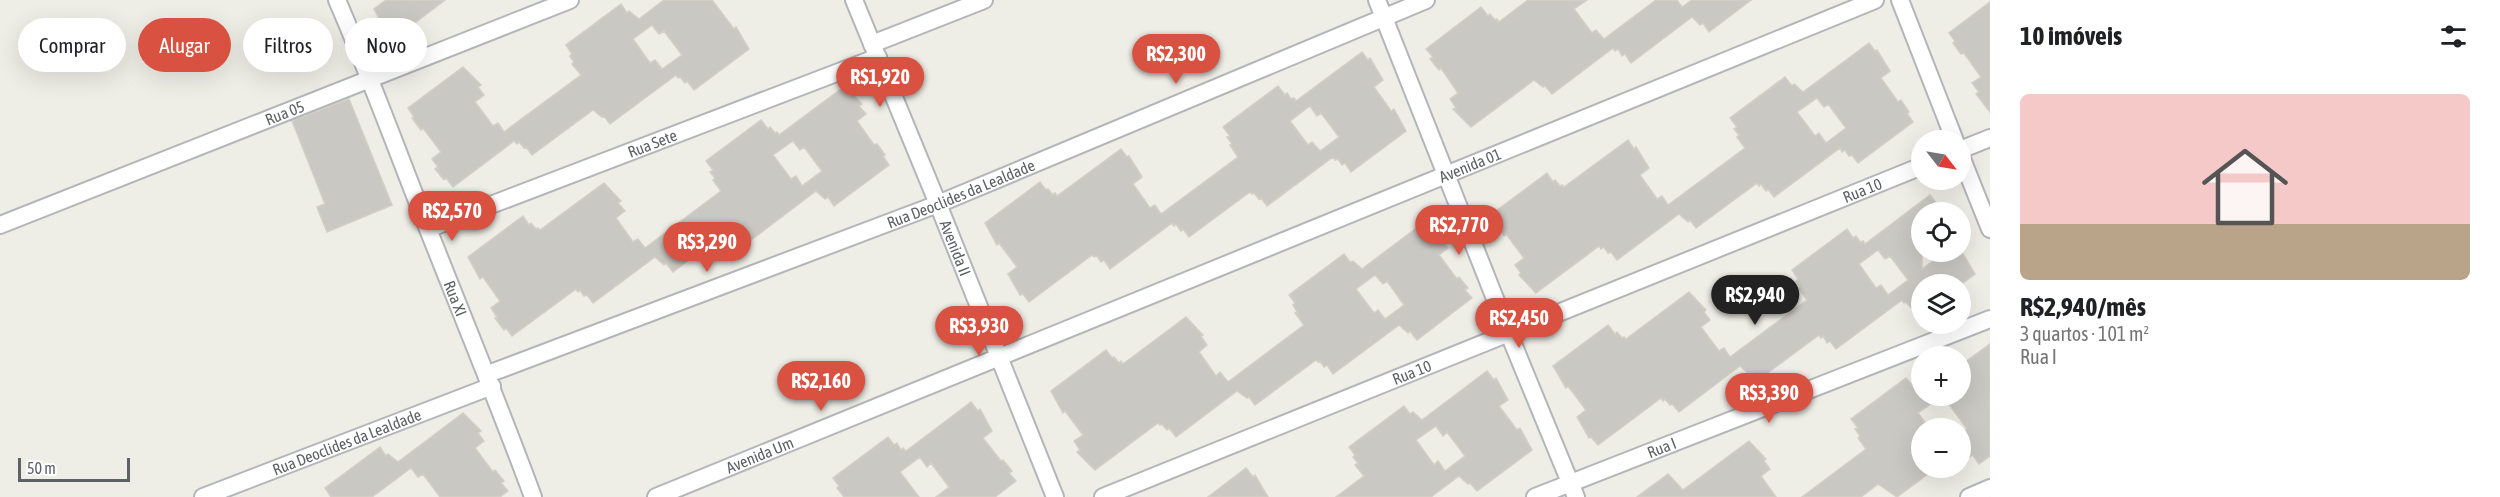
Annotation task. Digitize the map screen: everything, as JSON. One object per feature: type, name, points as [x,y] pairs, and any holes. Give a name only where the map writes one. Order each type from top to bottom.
[{"type":"street","name":"Rua XI","points":[[337,0],[490,380],[533,497]]},
{"type":"street","name":"Rua 05","points":[[0,225],[570,0]]},
{"type":"street","name":"Avenida II","points":[[854,0],[1055,497]]},
{"type":"street","name":"Rua Sete","points":[[428,229],[875,51],[984,0]]},
{"type":"street","points":[[1377,0],[1573,490]]},
{"type":"street","name":"Rua Deoclides da Lealdade","points":[[203,497],[490,380],[938,204],[1426,0]]},
{"type":"street","name":"Avenida 01","points":[[998,359],[1875,0]]},
{"type":"street","points":[[1900,0],[1951,130]]},
{"type":"street","points":[[1971,147],[1990,138]]},
{"type":"street","name":"Rua 10","points":[[1103,497],[1911,170]]},
{"type":"street","points":[[1971,180],[1990,229]]},
{"type":"street","name":"Rua I","points":[[1535,497],[1573,490],[1990,319]]},
{"type":"street","name":"Avenida Um","points":[[656,497],[998,359]]},
{"type":"street","points":[[1969,497],[1990,488]]},
{"type":"building","points":[[386,0],[445,0],[421,18],[379,18],[374,9]]},
{"type":"building","points":[[664,0],[712,0],[734,29],[736,27],[749,49],[694,90],[687,81],[685,83],[676,75],[610,124],[604,116],[602,117],[593,110],[532,155],[526,147],[514,141],[453,187],[435,169],[438,167],[432,159],[441,152],[423,128],[421,130],[412,118],[414,117],[408,108],[463,67],[481,85],[478,87],[484,95],[475,102],[493,126],[498,123],[504,132],[581,75],[572,64],[574,62],[570,56],[572,54],[566,45],[621,4],[627,13],[629,11],[639,19]],"holes":[[[652,25],[659,34],[664,31],[682,55],[662,69],[655,60],[650,63],[633,39]]]},
{"type":"building","points":[[1528,0],[1587,0],[1574,9],[1592,33],[1596,30],[1604,39],[1656,0],[1677,0],[1682,7],[1692,0],[1751,0],[1709,32],[1703,23],[1700,25],[1692,17],[1631,63],[1625,54],[1622,56],[1618,49],[1615,51],[1613,48],[1552,94],[1545,86],[1543,87],[1534,80],[1471,127],[1453,109],[1456,108],[1450,99],[1458,93],[1441,68],[1439,70],[1430,59],[1433,57],[1426,49],[1481,7],[1488,16],[1490,14],[1499,22]]},
{"type":"building","points":[[1990,2],[1990,112],[1976,94],[1979,92],[1972,83],[1981,77],[1964,53],[1961,54],[1953,43],[1955,41],[1949,33]]},
{"type":"building","points":[[1869,43],[1875,51],[1877,50],[1890,71],[1881,78],[1898,102],[1901,100],[1913,122],[1858,163],[1852,155],[1849,156],[1845,150],[1842,152],[1840,148],[1774,197],[1768,189],[1766,191],[1761,184],[1759,186],[1757,183],[1696,228],[1690,220],[1688,222],[1679,214],[1617,260],[1611,252],[1608,253],[1604,247],[1601,249],[1599,246],[1536,293],[1519,275],[1521,273],[1515,265],[1524,258],[1506,234],[1504,236],[1492,214],[1547,173],[1553,182],[1555,180],[1564,187],[1628,140],[1634,149],[1636,147],[1649,168],[1640,175],[1657,199],[1662,196],[1668,205],[1745,148],[1737,137],[1739,135],[1734,129],[1737,127],[1730,118],[1785,77],[1792,86],[1794,84],[1803,92]],"holes":[[[1817,98],[1824,107],[1828,104],[1846,128],[1826,143],[1819,133],[1815,136],[1797,112]]]},
{"type":"building","points":[[1362,52],[1368,60],[1370,58],[1383,80],[1374,87],[1391,111],[1394,109],[1406,131],[1351,172],[1345,163],[1342,165],[1338,159],[1335,160],[1333,157],[1267,206],[1261,198],[1259,199],[1250,192],[1189,237],[1183,229],[1181,231],[1176,224],[1174,226],[1172,223],[1110,269],[1104,260],[1101,262],[1097,256],[1092,255],[1029,302],[1023,294],[1020,295],[1008,274],[1017,267],[999,243],[997,245],[985,223],[1040,182],[1046,190],[1048,189],[1057,196],[1121,149],[1127,157],[1129,156],[1142,177],[1133,184],[1150,208],[1155,205],[1161,214],[1238,157],[1230,145],[1232,144],[1227,137],[1230,136],[1223,127],[1278,86],[1285,95],[1287,93],[1291,99],[1294,98],[1296,101]],"holes":[[[1310,106],[1317,116],[1321,113],[1339,137],[1320,151],[1312,142],[1308,145],[1290,121]]]},
{"type":"building","points":[[845,86],[862,104],[859,106],[866,114],[857,121],[874,145],[877,144],[885,155],[883,156],[889,165],[834,206],[828,197],[825,199],[816,191],[751,240],[744,232],[742,234],[737,227],[735,229],[733,226],[673,272],[666,263],[664,265],[655,257],[593,303],[587,295],[584,296],[580,290],[578,292],[576,289],[512,336],[495,318],[497,317],[491,308],[500,301],[483,277],[480,279],[468,257],[523,216],[529,225],[531,223],[540,230],[604,183],[621,201],[618,203],[625,211],[616,218],[633,242],[638,239],[645,248],[721,191],[713,180],[715,178],[710,172],[713,170],[706,161],[761,120],[768,129],[770,127],[779,135]],"holes":[[[793,141],[800,150],[804,147],[822,171],[802,186],[796,176],[791,179],[773,155]]]},
{"type":"building","points":[[349,99],[392,205],[327,232],[317,207],[325,204],[292,121]]},
{"type":"building","points":[[1930,195],[1935,202],[1921,202]]},
{"type":"building","points":[[1911,209],[1911,262],[1922,262],[1922,269],[1931,262],[1968,262],[1975,274],[1971,277],[1971,274],[1911,274],[1911,308],[1902,300],[1836,349],[1830,341],[1827,343],[1823,336],[1821,338],[1819,335],[1758,380],[1752,372],[1749,374],[1740,366],[1679,412],[1672,404],[1670,405],[1661,398],[1598,445],[1591,437],[1589,438],[1577,417],[1586,410],[1568,386],[1566,388],[1553,366],[1608,325],[1615,334],[1617,332],[1626,339],[1689,292],[1706,310],[1704,312],[1710,320],[1701,327],[1719,351],[1724,348],[1730,357],[1807,300],[1798,288],[1800,287],[1796,281],[1798,279],[1792,270],[1847,229],[1853,238],[1856,236],[1860,242],[1863,241],[1865,244]],"holes":[[[1878,250],[1885,259],[1890,256],[1908,280],[1888,295],[1881,285],[1876,288],[1859,264]]]},
{"type":"building","points":[[1427,220],[1444,238],[1442,239],[1448,248],[1439,255],[1457,279],[1459,277],[1468,288],[1465,290],[1472,298],[1417,340],[1410,331],[1408,333],[1399,325],[1333,374],[1327,365],[1324,367],[1320,361],[1316,360],[1255,405],[1249,397],[1237,391],[1176,437],[1169,428],[1167,430],[1158,423],[1095,470],[1077,452],[1080,450],[1074,441],[1083,435],[1065,411],[1063,413],[1051,391],[1106,350],[1112,358],[1114,357],[1123,364],[1186,317],[1203,335],[1201,336],[1207,345],[1199,352],[1216,376],[1220,372],[1228,382],[1304,325],[1295,313],[1297,312],[1293,305],[1295,303],[1289,295],[1344,254],[1350,262],[1353,261],[1362,269]],"holes":[[[1375,275],[1383,284],[1387,281],[1404,305],[1385,319],[1378,310],[1374,313],[1356,289]]]},
{"type":"building","points":[[1990,344],[1990,456],[1979,464],[1973,455],[1971,456],[1971,418],[1959,418],[1950,406],[1971,406],[1971,358]]},
{"type":"building","points":[[1487,371],[1494,380],[1496,378],[1508,400],[1499,406],[1517,430],[1520,428],[1532,450],[1477,491],[1459,476],[1431,497],[1336,497],[1364,476],[1355,465],[1358,463],[1349,447],[1404,406],[1410,414],[1413,412],[1422,420]],"holes":[[[1436,426],[1443,436],[1447,432],[1465,456],[1445,471],[1438,461],[1434,465],[1416,440]]]},
{"type":"building","points":[[1906,378],[1911,384],[1911,406],[1928,406],[1918,413],[1922,418],[1911,418],[1911,478],[1923,478],[1897,497],[1878,484],[1861,497],[1802,497],[1866,449],[1858,438],[1860,436],[1855,429],[1858,428],[1851,419]]},
{"type":"building","points":[[971,402],[978,411],[980,409],[992,431],[983,438],[1012,471],[1009,473],[1016,481],[995,497],[936,497],[949,487],[931,463],[927,467],[920,457],[900,472],[919,497],[844,497],[837,488],[839,486],[833,478],[888,437],[894,445],[897,443],[901,450],[903,448],[906,451]]},
{"type":"building","points":[[463,413],[481,431],[478,433],[484,441],[475,448],[493,472],[495,470],[504,481],[501,483],[508,491],[500,497],[440,497],[423,474],[418,477],[411,468],[372,497],[331,497],[325,488],[380,447],[386,456],[388,454],[398,462]]},
{"type":"building","points":[[1749,441],[1766,459],[1764,461],[1770,469],[1761,476],[1776,497],[1637,497],[1668,474],[1683,490]]},
{"type":"building","points":[[1246,468],[1253,477],[1255,475],[1268,497],[1208,497]]}]
